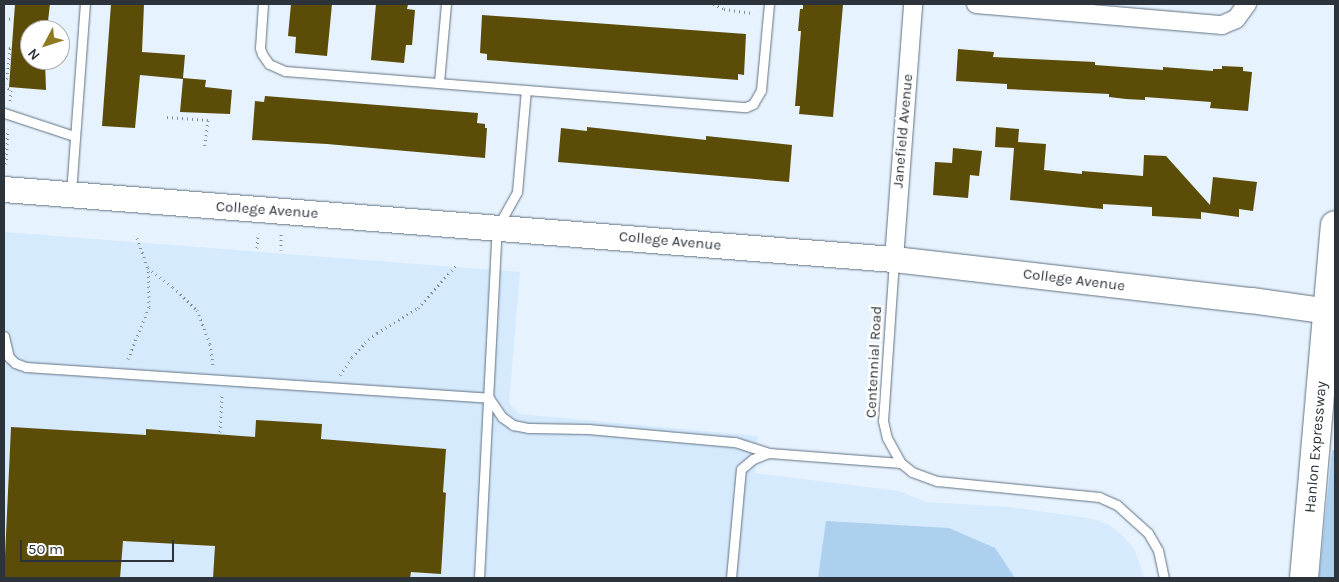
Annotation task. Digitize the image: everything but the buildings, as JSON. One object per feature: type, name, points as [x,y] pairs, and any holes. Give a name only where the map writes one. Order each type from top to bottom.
[{"type":"highway","name":"Hanlon Expressway","points":[[1304,578],[1331,312],[1335,225]]},
{"type":"main road","name":"College Avenue","points":[[4,189],[894,259],[1251,300],[1331,312]]},
{"type":"street","name":"Janefield Avenue","points":[[894,259],[913,4]]},
{"type":"street","points":[[976,4],[1222,25],[1236,19],[1247,4]]},
{"type":"lane","points":[[71,194],[85,4]]},
{"type":"lane","points":[[263,4],[260,48],[265,59],[275,68],[746,107],[753,104],[761,90],[769,4]]},
{"type":"lane","points":[[439,82],[446,4]]},
{"type":"lane","points":[[479,578],[497,228],[517,192],[526,90]]},
{"type":"lane","points":[[7,114],[74,136]]},
{"type":"lane","name":"Centennial Road","points":[[894,259],[883,421],[887,438],[901,462]]},
{"type":"lane","points":[[4,336],[9,357],[15,363],[26,367],[489,398]]},
{"type":"lane","points":[[489,398],[502,417],[513,425],[529,428],[588,429],[735,442],[769,453],[901,462],[912,472],[937,481],[1099,497],[1117,505],[1148,533],[1158,550],[1164,578]]},
{"type":"lane","points":[[731,578],[740,469],[753,459],[769,453]]},
{"type":"path","points":[[713,4],[724,9],[767,15]]},
{"type":"path","points":[[4,18],[12,18]]},
{"type":"path","points":[[4,48],[10,48],[7,73],[4,81]]},
{"type":"path","points":[[4,68],[7,73]]},
{"type":"path","points":[[6,164],[7,114]]},
{"type":"path","points":[[168,116],[208,120],[205,146]]},
{"type":"path","points":[[257,248],[258,233]]},
{"type":"path","points":[[281,250],[282,234]]},
{"type":"path","points":[[121,373],[145,322],[149,307],[148,268],[137,238]]},
{"type":"path","points":[[335,387],[343,370],[365,344],[377,333],[418,308],[457,264]]},
{"type":"path","points":[[148,268],[173,287],[197,310],[210,344],[215,379]]},
{"type":"path","points":[[220,432],[222,392]]},
{"type":"shaded area","points":[[4,232],[520,272],[509,403],[519,414],[758,436],[755,473],[899,491],[925,502],[1010,507],[1094,519],[1109,525],[1123,536],[1135,550],[1144,578],[4,578]]},
{"type":"shaded area","points":[[1332,450],[1335,450],[1335,578],[1319,578]]},
{"type":"shaded area","points":[[826,521],[949,528],[995,548],[1015,578],[818,578]]}]
